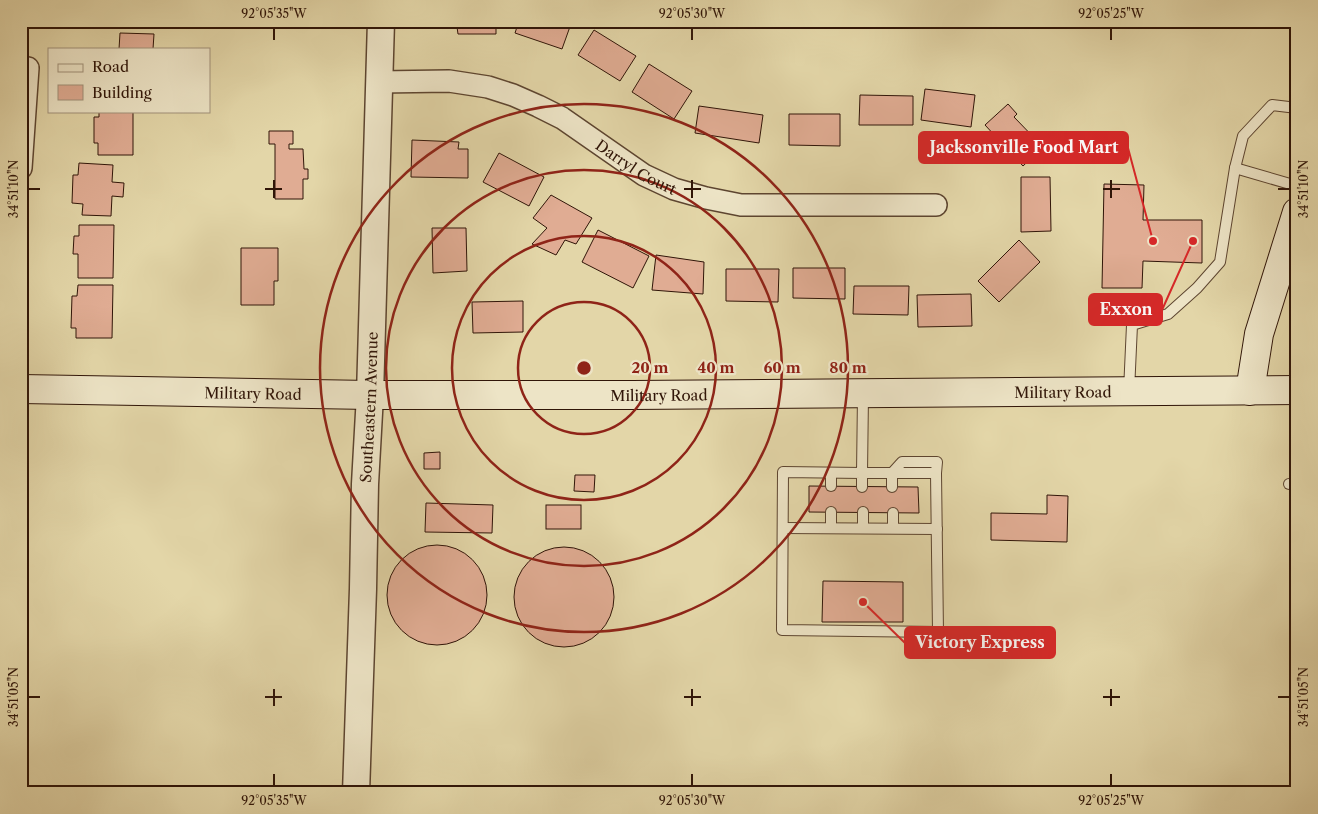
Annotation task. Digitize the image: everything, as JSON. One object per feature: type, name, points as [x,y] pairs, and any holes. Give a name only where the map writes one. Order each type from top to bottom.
[{"type":"main road","points":[[1250,391],[1259,334],[1297,212]]},
{"type":"main road","name":"Military Road","points":[[21,389],[370,395],[632,396],[1297,390]]},
{"type":"street","name":"Southeastern Avenue","points":[[356,793],[381,21]]},
{"type":"street","points":[[21,168],[28,68]]},
{"type":"street","name":"Darryl Court","points":[[379,82],[449,81],[488,87],[513,95],[562,118],[644,175],[674,190],[706,198],[741,205],[936,205]]},
{"type":"lane","points":[[1129,392],[1132,325],[1168,314],[1197,288],[1220,262],[1235,168],[1243,136],[1272,105],[1297,108]]},
{"type":"lane","points":[[1235,168],[1297,186]]},
{"type":"lane","points":[[862,487],[863,394]]},
{"type":"lane","points":[[783,472],[862,473],[936,473],[938,632],[782,630],[783,472]]},
{"type":"lane","points":[[831,473],[831,486]]},
{"type":"lane","points":[[892,473],[892,487]]},
{"type":"lane","points":[[831,512],[831,528]]},
{"type":"lane","points":[[863,512],[863,528]]},
{"type":"lane","points":[[893,513],[893,528]]},
{"type":"lane","points":[[783,528],[937,529]]},
{"type":"building","points":[[448,21],[496,21],[496,34],[458,34],[457,27],[448,28]]},
{"type":"building","points":[[519,21],[572,21],[562,49],[515,33]]},
{"type":"building","points":[[594,30],[636,56],[620,81],[578,55]]},
{"type":"building","points":[[120,33],[154,34],[153,48],[119,48]]},
{"type":"building","points":[[649,64],[692,91],[674,119],[632,92]]},
{"type":"building","points":[[925,89],[975,95],[971,127],[921,120]]},
{"type":"building","points":[[860,95],[913,96],[913,125],[859,125]]},
{"type":"building","points":[[1008,104],[1017,114],[1014,117],[1043,147],[1023,166],[985,125]]},
{"type":"building","points":[[699,106],[763,115],[759,143],[695,133]]},
{"type":"building","points":[[99,112],[133,112],[133,155],[98,155],[98,143],[94,143],[94,117],[99,117]]},
{"type":"building","points":[[789,114],[840,114],[840,146],[789,145]]},
{"type":"building","points":[[269,131],[293,131],[293,144],[289,144],[289,149],[303,149],[304,169],[308,169],[308,179],[303,179],[303,199],[275,199],[275,144],[269,144]]},
{"type":"building","points":[[412,140],[459,142],[458,149],[468,149],[468,178],[411,177]]},
{"type":"building","points":[[499,153],[544,177],[529,206],[483,182]]},
{"type":"building","points":[[79,163],[113,165],[112,182],[124,183],[123,197],[112,196],[111,216],[82,215],[83,204],[72,203],[73,175],[78,175]]},
{"type":"building","points":[[1021,177],[1050,177],[1051,231],[1021,232]]},
{"type":"building","points":[[1104,184],[1144,185],[1143,220],[1202,220],[1202,263],[1143,261],[1142,288],[1102,288]]},
{"type":"building","points":[[551,195],[592,218],[576,244],[565,240],[556,255],[532,244],[547,228],[533,218]]},
{"type":"building","points":[[79,225],[114,225],[113,278],[78,278],[78,254],[73,254],[74,236],[79,236]]},
{"type":"building","points":[[432,228],[466,228],[467,271],[433,273]]},
{"type":"building","points":[[598,230],[649,256],[633,288],[582,262]]},
{"type":"building","points":[[1019,240],[1040,262],[999,302],[978,281]]},
{"type":"building","points":[[241,248],[278,248],[278,281],[274,281],[274,305],[241,305]]},
{"type":"building","points":[[656,255],[704,262],[703,294],[652,290]]},
{"type":"building","points":[[793,268],[845,268],[845,299],[793,298]]},
{"type":"building","points":[[726,269],[779,269],[778,302],[726,301]]},
{"type":"building","points":[[78,285],[113,285],[112,338],[76,338],[76,328],[71,328],[72,296],[77,296]]},
{"type":"building","points":[[854,286],[909,286],[908,315],[853,314]]},
{"type":"building","points":[[971,294],[972,326],[918,327],[917,295]]},
{"type":"building","points":[[523,301],[523,332],[473,333],[472,302]]},
{"type":"building","points":[[440,452],[440,469],[424,469],[424,453]]},
{"type":"building","points":[[575,475],[595,475],[594,492],[574,491]]},
{"type":"building","points":[[809,486],[918,487],[919,513],[809,512]]},
{"type":"building","points":[[1047,495],[1068,496],[1067,542],[991,540],[991,513],[1047,514]]},
{"type":"building","points":[[426,503],[493,505],[492,533],[425,532]]},
{"type":"building","points":[[546,505],[581,505],[581,529],[546,529]]},
{"type":"building","points":[[437,545],[456,548],[473,559],[484,576],[487,595],[484,614],[473,631],[456,642],[437,645],[418,642],[401,631],[390,614],[387,595],[390,576],[401,559],[418,548]]},
{"type":"building","points":[[564,547],[574,548],[592,555],[606,569],[613,587],[613,607],[606,625],[592,639],[574,646],[564,647],[554,646],[536,639],[522,625],[515,607],[514,597],[515,587],[522,569],[536,555],[554,548]]},
{"type":"building","points":[[823,581],[903,582],[903,622],[822,622]]},
{"type":"place","name":"Jacksonville Food Mart","points":[[1153,241]]},
{"type":"place","name":"Exxon","points":[[1193,241]]},
{"type":"place","name":"Victory Express","points":[[863,602]]}]
